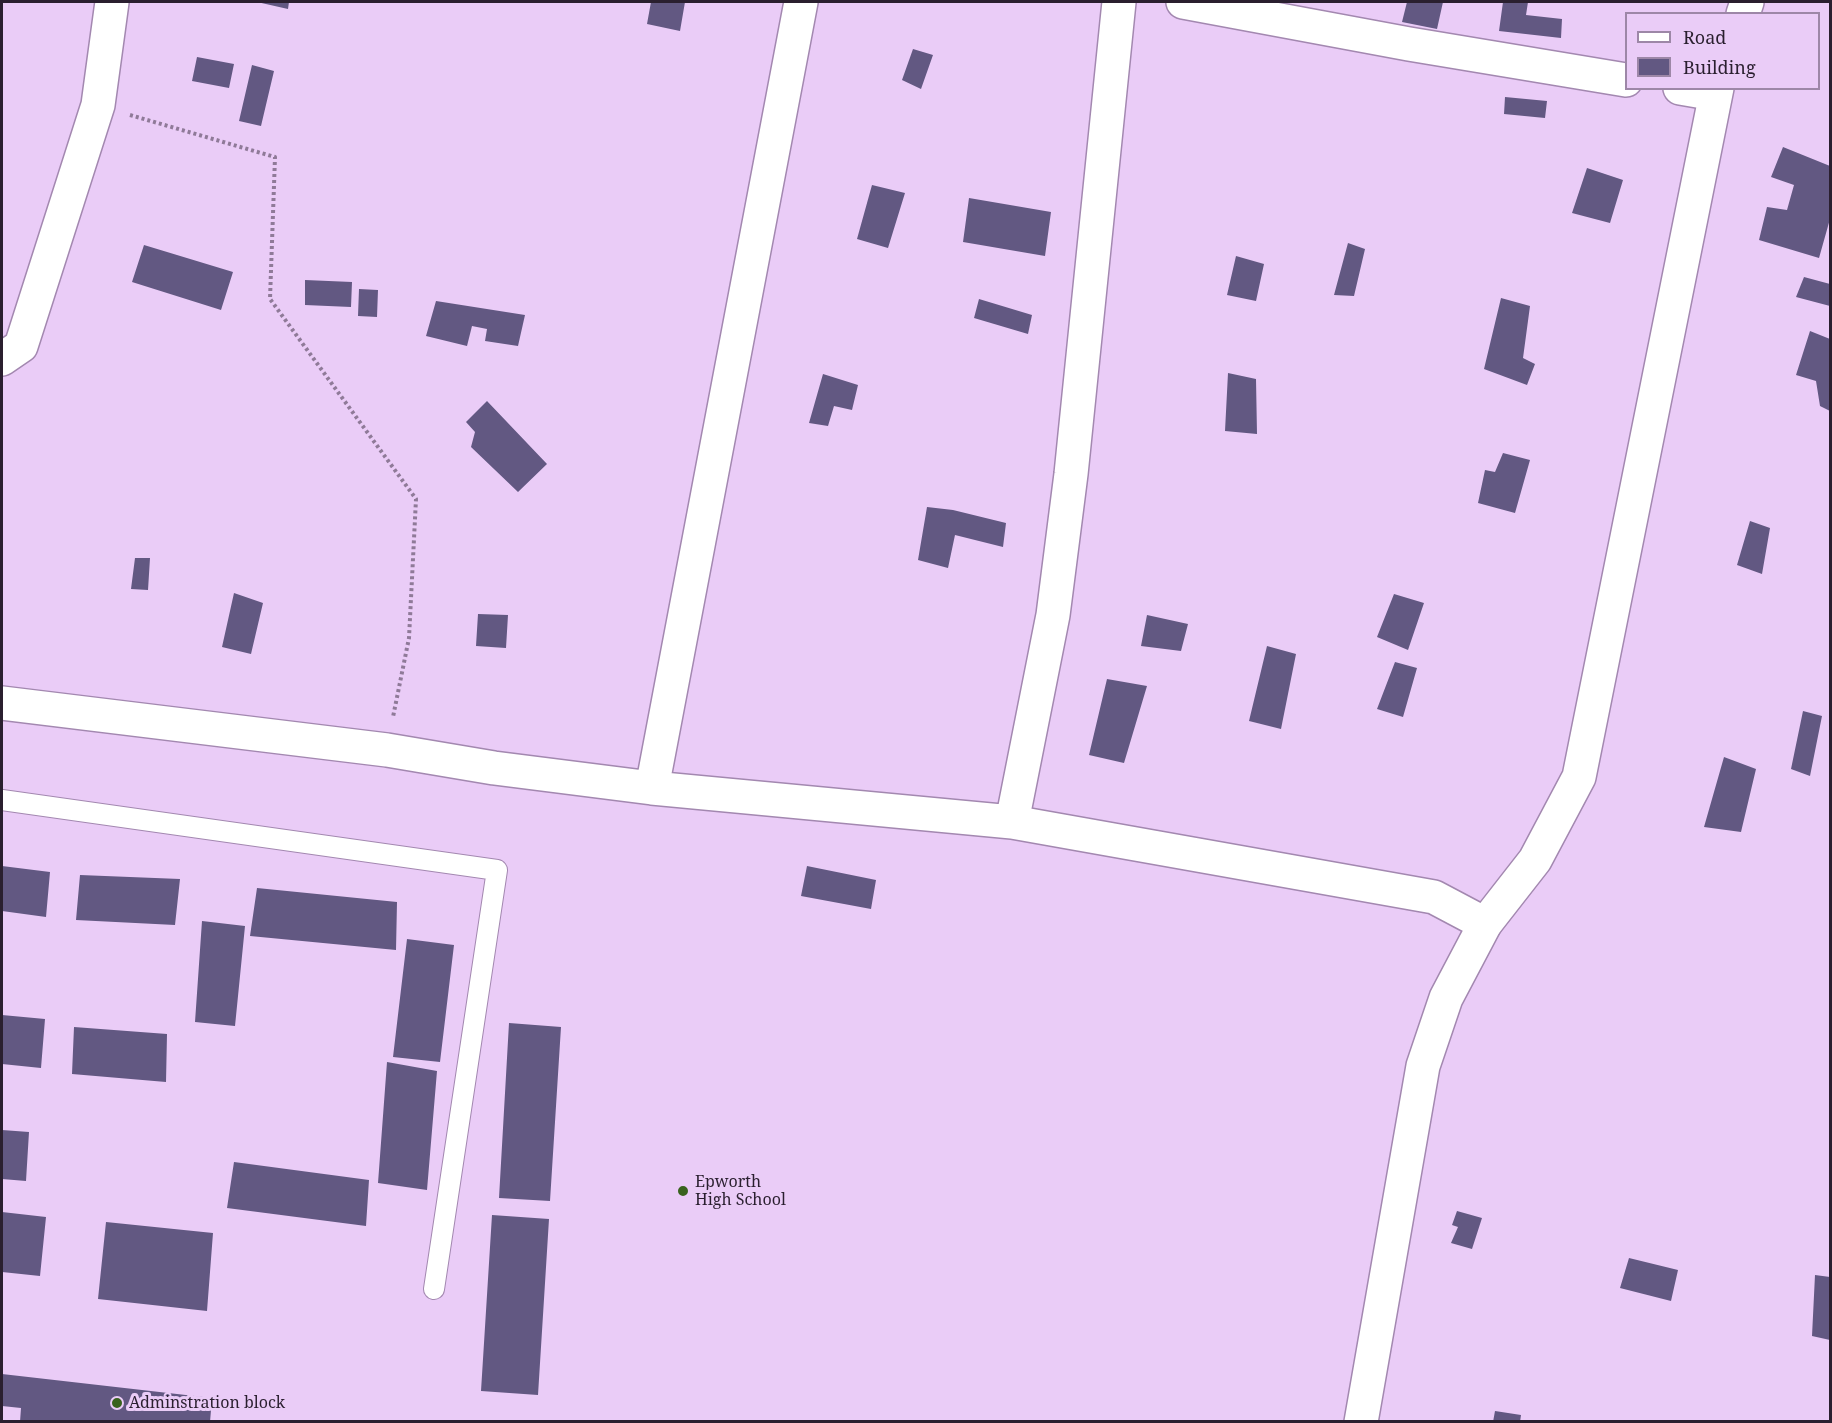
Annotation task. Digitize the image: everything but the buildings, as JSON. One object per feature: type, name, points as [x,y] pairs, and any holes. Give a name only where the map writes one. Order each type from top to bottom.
[{"type":"street","points":[[2,360],[21,346],[98,105],[112,2]]},
{"type":"street","points":[[652,788],[801,2]]},
{"type":"street","points":[[1012,822],[1053,615],[1071,474],[1119,2]]},
{"type":"street","points":[[1183,2],[1409,44],[1625,80]]},
{"type":"street","points":[[1360,1422],[1423,1066],[1446,998],[1485,924],[1535,860],[1579,777],[1717,91]]},
{"type":"street","points":[[2,703],[387,750],[494,768],[652,788],[1012,822],[1434,897],[1485,924]]},
{"type":"lane","points":[[2,800],[497,870],[434,1289]]},
{"type":"path","points":[[98,105],[275,157],[270,299],[416,499],[409,638],[387,750]]},
{"type":"place","name":"Epworth High School","points":[[683,1191]]},
{"type":"place","name":"Adminstration block","points":[[117,1403]]}]
